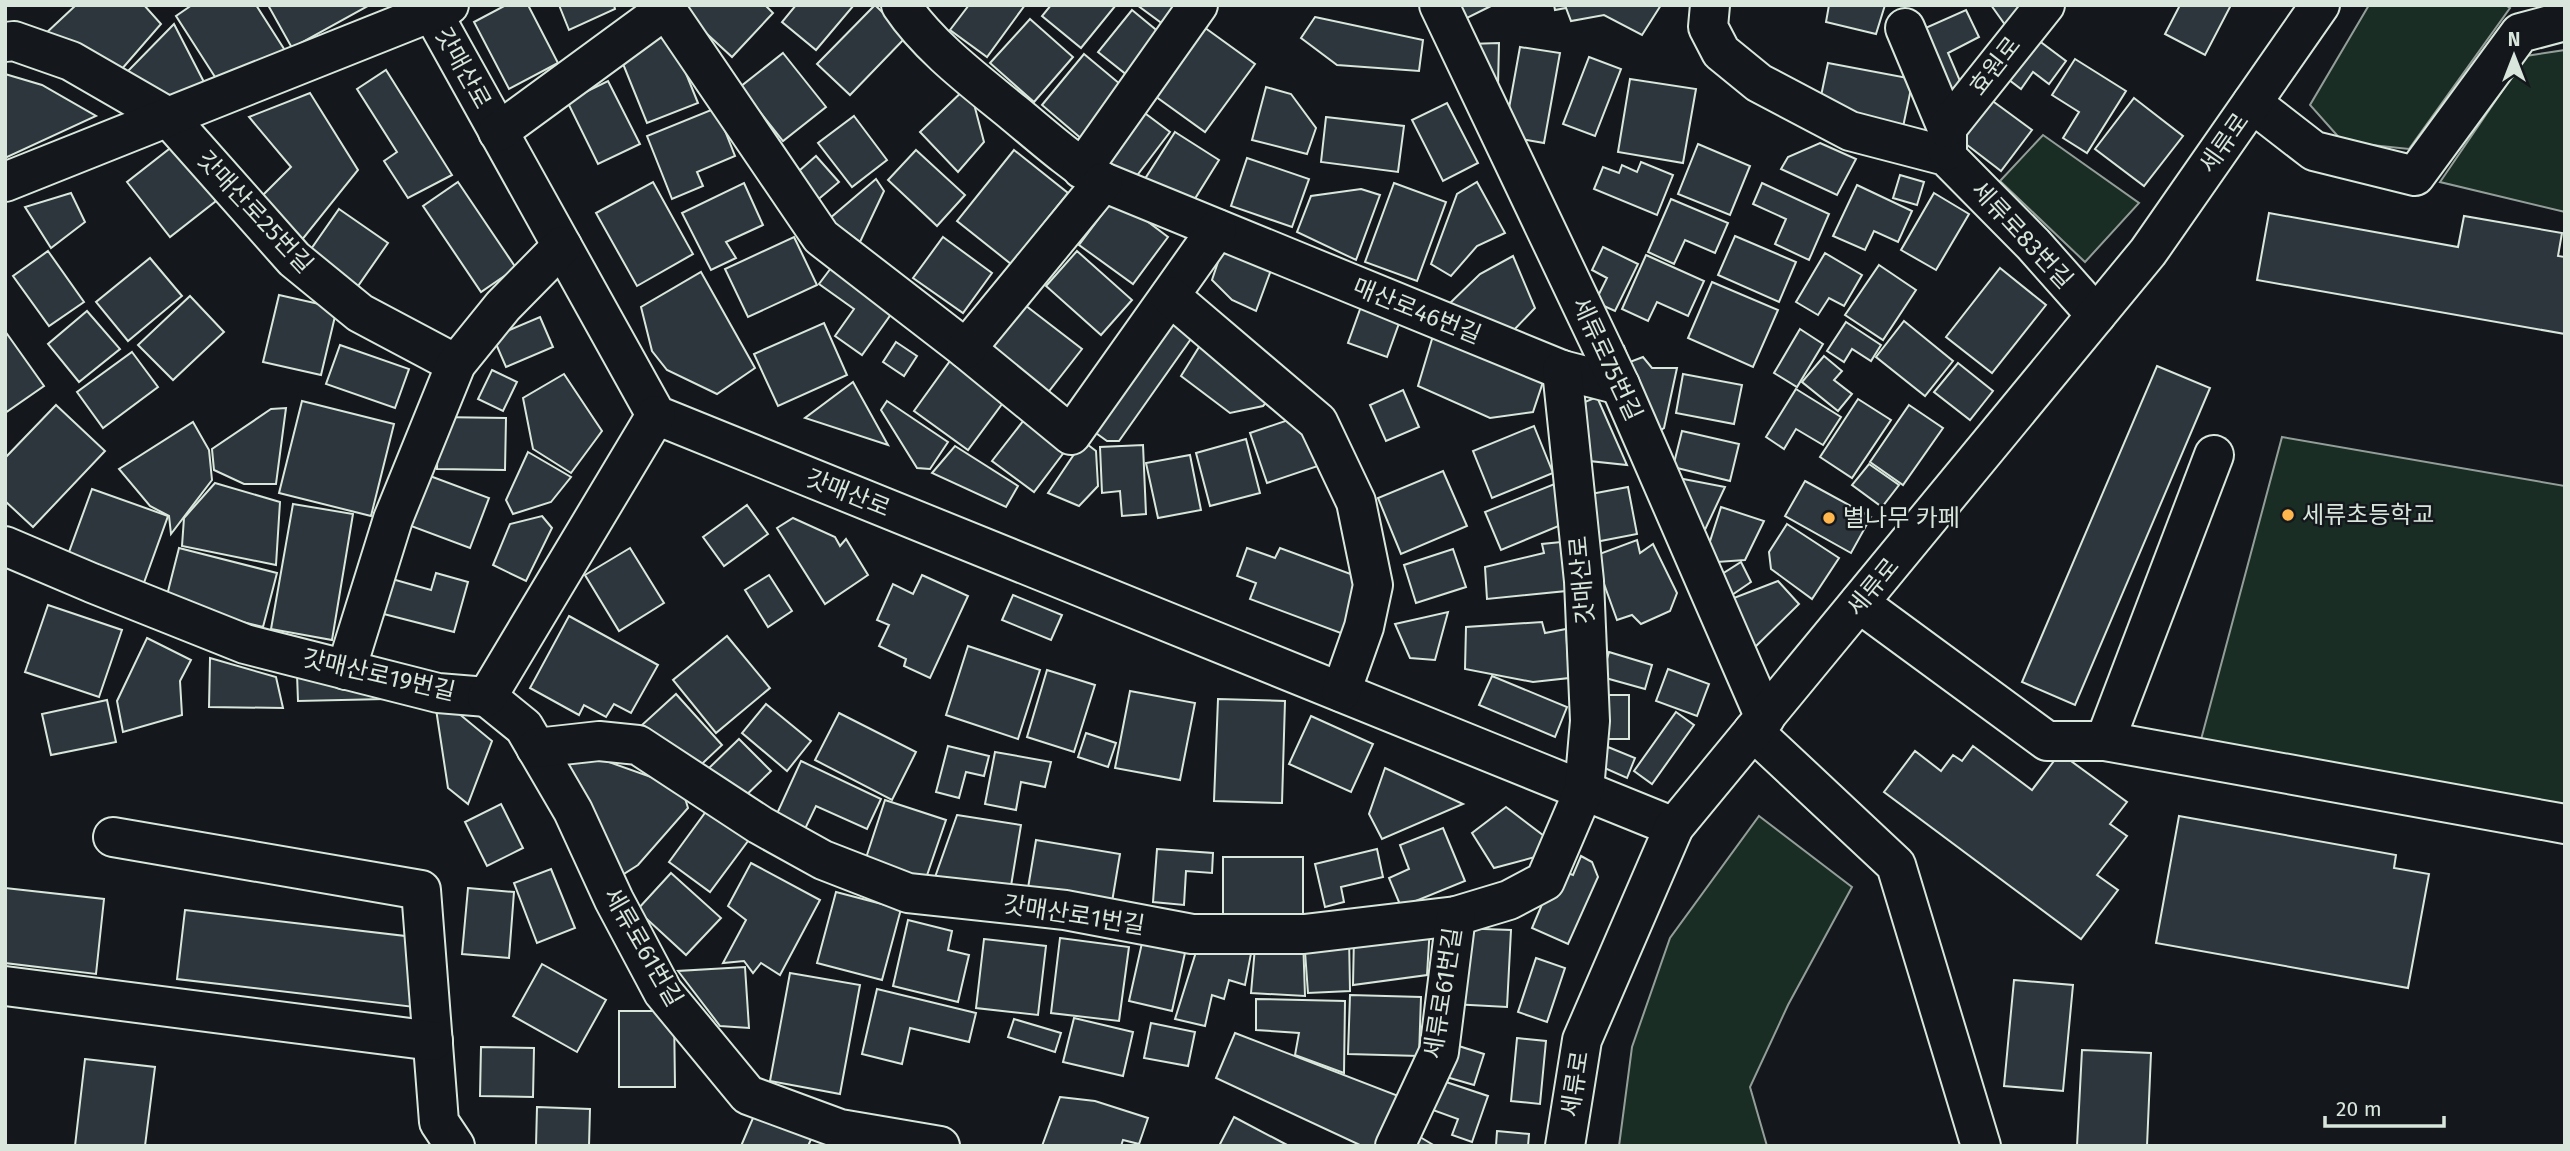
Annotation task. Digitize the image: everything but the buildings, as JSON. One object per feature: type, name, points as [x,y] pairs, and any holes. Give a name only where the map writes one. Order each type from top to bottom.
[{"type":"street","name":"매산로46번길","points":[[901,5],[913,23],[976,82],[1093,176],[1562,370],[1620,385]]},
{"type":"street","points":[[966,349],[1093,176],[1198,5]]},
{"type":"street","name":"세류로75번길","points":[[1439,5],[1620,385],[1759,725]]},
{"type":"street","points":[[1710,5],[1708,27],[1721,52],[1759,83],[1850,131],[1947,142]]},
{"type":"street","name":"효원로","points":[[1947,142],[2045,5]]},
{"type":"street","name":"세류로","points":[[1565,1146],[1582,1040],[1674,827],[2148,252],[2320,5]]},
{"type":"street","points":[[5,182],[437,8]]},
{"type":"street","name":"갓매산로","points":[[437,8],[498,132],[656,415],[1674,827]]},
{"type":"street","name":"갓매산로","points":[[498,132],[666,9],[821,237],[966,349],[1071,435],[1170,296]]},
{"type":"street","points":[[2252,103],[2314,151],[2415,176],[2520,33],[2565,21]]},
{"type":"street","name":"세류로83번길","points":[[1905,28],[1947,142],[2096,315]]},
{"type":"street","name":"갓매산로25번길","points":[[5,43],[14,41],[71,61],[169,117],[294,259],[360,313],[456,364]]},
{"type":"street","points":[[1217,229],[1170,296],[1318,422],[1356,502],[1373,585],[1364,627],[1340,692]]},
{"type":"street","points":[[346,670],[393,519],[456,364],[503,306],[562,246]]},
{"type":"street","name":"갓매산로","points":[[1562,370],[1584,581],[1590,721],[1584,790]]},
{"type":"street","name":"갓매산로19번길","points":[[5,546],[245,644],[438,693],[486,697],[656,415]]},
{"type":"street","points":[[2105,741],[2214,455]]},
{"type":"street","points":[[1859,603],[2047,741],[2105,741],[2565,824]]},
{"type":"street","name":"세류로61번길","points":[[486,697],[524,727],[573,811],[614,900],[663,992],[748,1096],[840,1129],[940,1146]]},
{"type":"street","points":[[1759,725],[1896,865],[1981,1146]]},
{"type":"street","name":"갓매산로1번길","points":[[536,748],[599,741],[638,745],[760,825],[823,860],[908,893],[1065,910],[1192,934],[1304,934],[1455,916],[1508,900],[1545,881],[1584,790]]},
{"type":"street","points":[[113,837],[421,890],[439,1122],[455,1146]]},
{"type":"street","name":"세류로61번길","points":[[1395,1146],[1438,1052],[1455,916]]},
{"type":"street","points":[[5,986],[433,1041]]},
{"type":"green space","points":[[2369,5],[2505,5],[2510,8],[2409,149],[2343,142],[2310,105]]},
{"type":"green space","points":[[2565,50],[2565,212],[2440,182],[2526,56]]},
{"type":"green space","points":[[2043,135],[2139,203],[2085,262],[2000,181]]},
{"type":"green space","points":[[2282,437],[2565,486],[2565,812],[2199,747]]},
{"type":"green space","points":[[1759,816],[1852,887],[1788,1005],[1750,1087],[1767,1146],[1619,1146],[1632,1047],[1670,938]]},
{"type":"place","name":"세류초등학교","points":[[2288,515]]},
{"type":"place","name":"별나무 카페","points":[[1829,518]]}]
